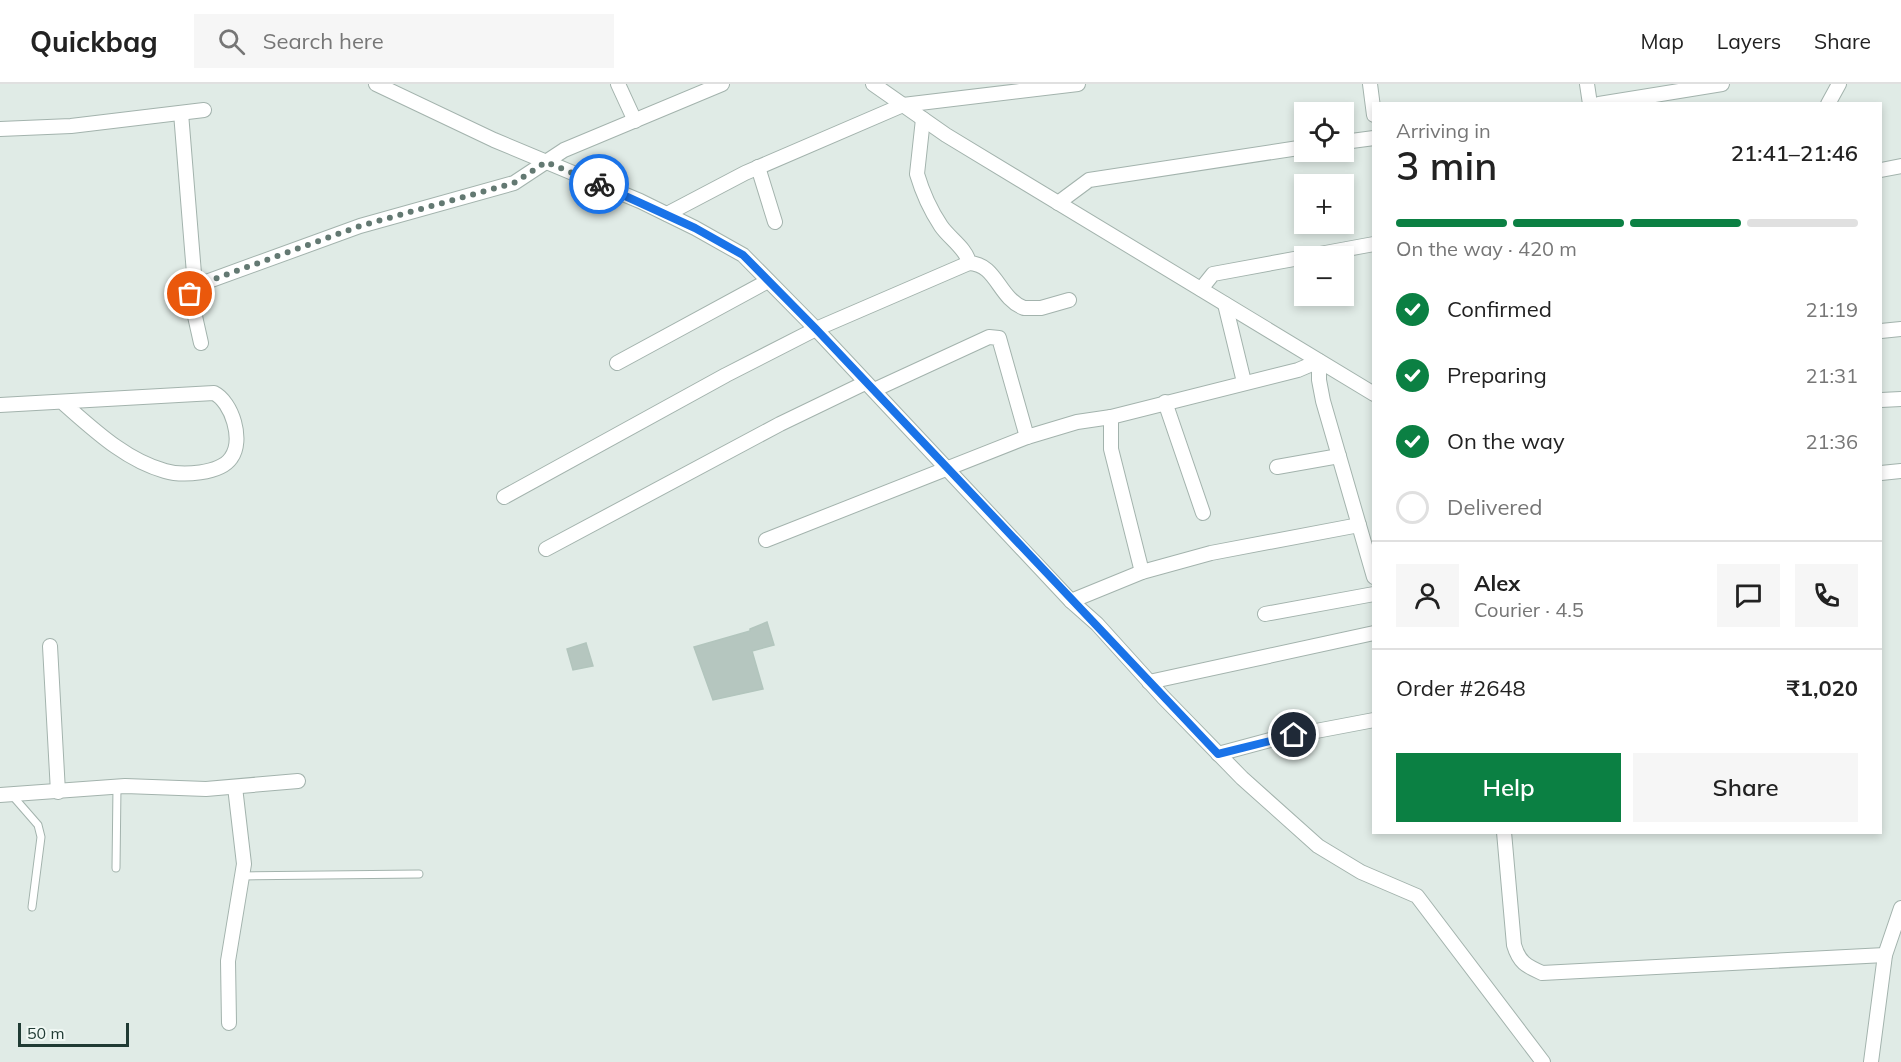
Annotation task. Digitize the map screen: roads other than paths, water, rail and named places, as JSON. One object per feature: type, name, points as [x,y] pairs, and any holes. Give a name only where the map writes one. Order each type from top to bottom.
[{"type":"street","points":[[376,84],[546,162],[667,214],[743,255],[948,468],[1071,601],[1097,624],[1218,754],[1318,846],[1361,872],[1417,896],[1484,981],[1543,1062]]},
{"type":"street","points":[[618,84],[635,121]]},
{"type":"street","points":[[195,286],[360,226],[514,183],[564,150],[722,84]]},
{"type":"street","points":[[873,84],[923,119],[1058,203],[1372,393]]},
{"type":"street","points":[[667,214],[758,167],[903,105],[1078,84]]},
{"type":"street","points":[[1370,84],[1372,102]]},
{"type":"street","points":[[1587,84],[1590,102]]},
{"type":"street","points":[[1611,102],[1722,84]]},
{"type":"street","points":[[1829,102],[1839,84]]},
{"type":"street","points":[[0,129],[71,126],[204,110]]},
{"type":"street","points":[[181,113],[195,286],[190,294],[201,343]]},
{"type":"street","points":[[923,119],[917,174],[940,225],[968,255],[969,263]]},
{"type":"street","points":[[1354,141],[1372,138]]},
{"type":"street","points":[[1058,203],[1089,180],[1294,149]]},
{"type":"street","points":[[1882,170],[1901,166]]},
{"type":"street","points":[[758,167],[775,222]]},
{"type":"street","points":[[1354,248],[1372,244]]},
{"type":"street","points":[[1201,289],[1213,274],[1294,259]]},
{"type":"street","points":[[504,497],[726,375],[816,329],[969,263],[981,263],[987,267],[999,287],[1024,308],[1041,308],[1069,300]]},
{"type":"street","points":[[617,363],[768,281]]},
{"type":"street","points":[[1225,304],[1244,382]]},
{"type":"street","points":[[1882,331],[1901,329]]},
{"type":"street","points":[[546,549],[780,424],[989,337],[997,337],[1027,437]]},
{"type":"street","points":[[766,540],[1027,437],[1077,422],[1111,417],[1298,370],[1319,361]]},
{"type":"street","points":[[1319,361],[1319,380],[1372,570]]},
{"type":"street","points":[[0,405],[214,393],[224,399],[231,413],[235,450],[231,459],[217,468],[192,473],[167,472],[139,461],[115,446],[62,402]]},
{"type":"street","points":[[1882,400],[1901,399]]},
{"type":"street","points":[[1165,402],[1203,513]]},
{"type":"street","points":[[1111,417],[1111,449],[1142,572]]},
{"type":"street","points":[[1277,467],[1339,456]]},
{"type":"street","points":[[1882,473],[1901,471]]},
{"type":"street","points":[[1071,601],[1142,572],[1211,554],[1359,525]]},
{"type":"street","points":[[1264,614],[1372,594]]},
{"type":"street","points":[[1149,682],[1372,633]]},
{"type":"street","points":[[50,646],[58,792]]},
{"type":"street","points":[[1218,754],[1274,739],[1372,720]]},
{"type":"street","points":[[6,794],[117,787],[235,787],[298,782]]},
{"type":"street","points":[[230,1023],[228,961],[244,864],[235,787]]},
{"type":"street","points":[[1504,834],[1514,945],[1518,958],[1526,967],[1542,973],[1885,956]]},
{"type":"street","points":[[1871,1062],[1885,956],[1901,908]]},
{"type":"lane","points":[[116,868],[117,787]]},
{"type":"lane","points":[[6,794],[38,825],[41,837],[32,907]]},
{"type":"lane","points":[[242,876],[419,874]]}]
